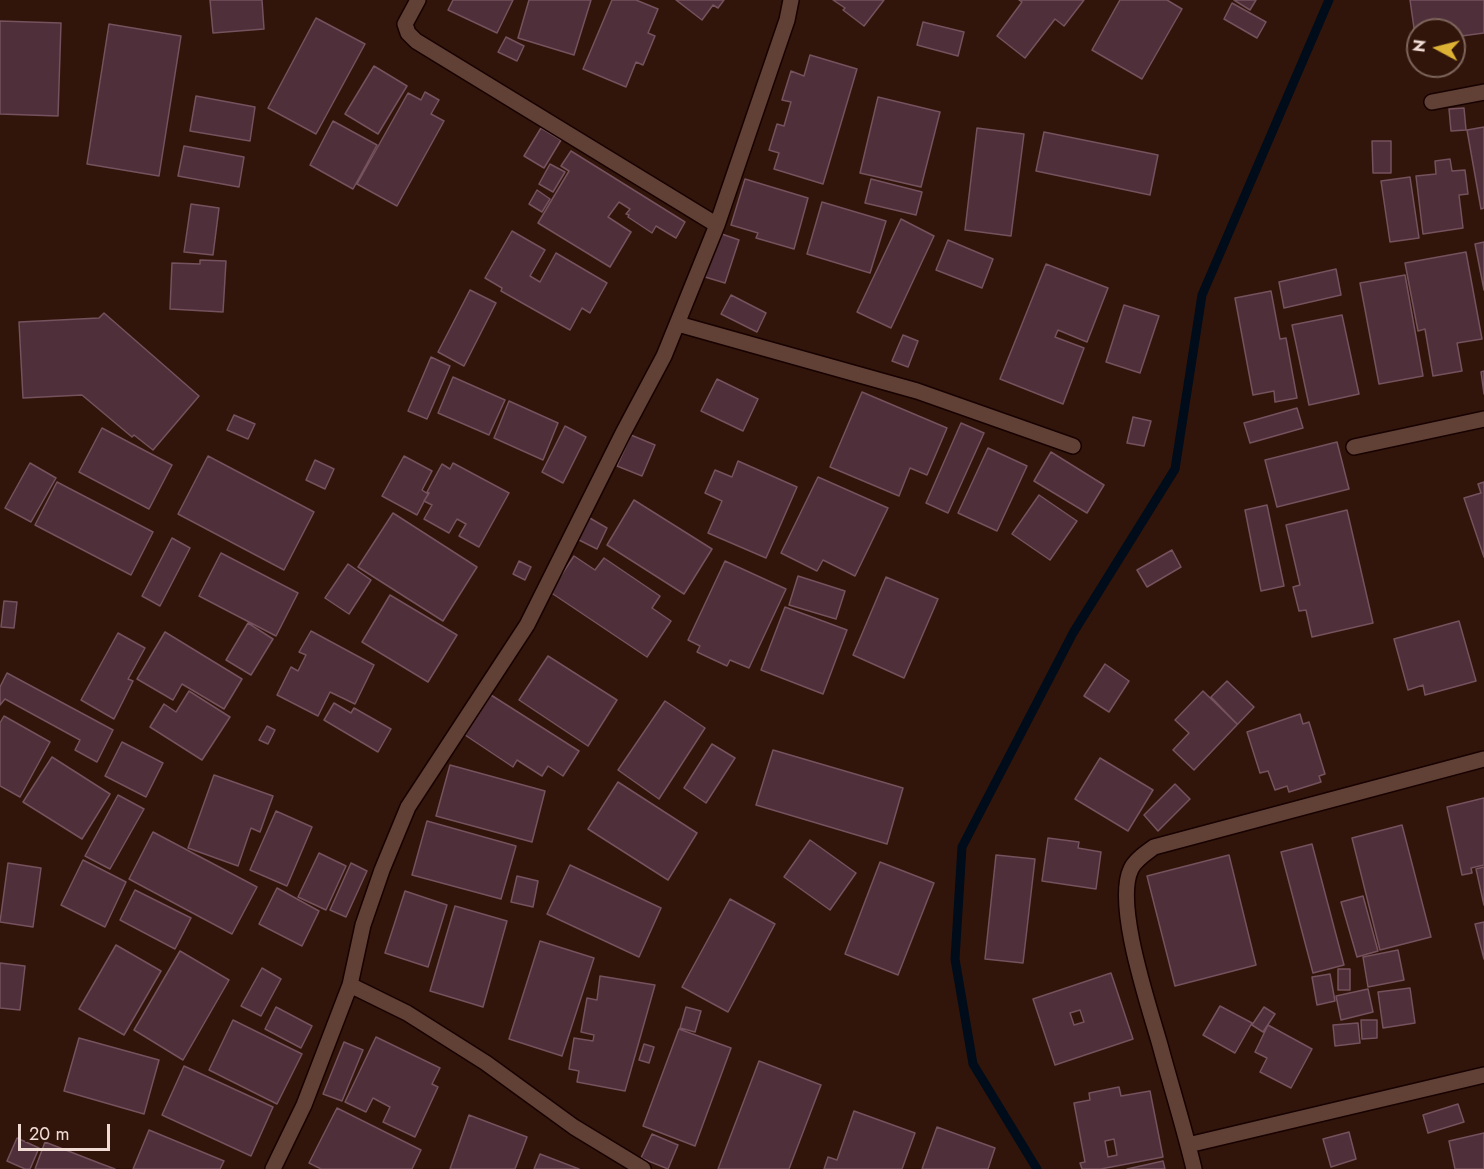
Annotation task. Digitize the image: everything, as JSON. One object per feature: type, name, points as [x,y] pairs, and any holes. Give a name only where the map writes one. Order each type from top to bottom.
[{"type":"street","points":[[418,0],[405,24],[408,33],[416,41],[717,225]]},
{"type":"street","points":[[273,1169],[304,1105],[350,985],[363,925],[382,870],[408,807],[527,625],[617,443],[664,356],[717,225],[787,20],[791,0]]},
{"type":"street","points":[[1432,102],[1484,92]]},
{"type":"street","points":[[678,324],[917,391],[1073,446]]},
{"type":"street","points":[[1354,447],[1484,419]]},
{"type":"street","points":[[1194,1169],[1139,973],[1127,915],[1126,897],[1131,870],[1142,856],[1154,847],[1484,759]]},
{"type":"street","points":[[350,985],[407,1012],[486,1063],[574,1127],[643,1169]]},
{"type":"street","points":[[1188,1145],[1484,1075]]},
{"type":"building","points":[[210,0],[262,0],[264,29],[213,33]]},
{"type":"building","points":[[453,0],[513,0],[497,33],[448,10]]},
{"type":"building","points":[[529,0],[591,0],[574,55],[518,38]]},
{"type":"building","points":[[612,0],[636,0],[658,9],[648,33],[655,36],[643,65],[636,62],[626,87],[583,69]]},
{"type":"building","points":[[676,0],[724,0],[718,8],[713,5],[702,20]]},
{"type":"building","points":[[833,0],[884,0],[864,26]]},
{"type":"building","points":[[1019,0],[1084,0],[1064,26],[1055,19],[1025,58],[997,36],[1022,2]]},
{"type":"building","points":[[1120,0],[1167,0],[1182,9],[1142,79],[1092,50]]},
{"type":"building","points":[[1234,0],[1256,0],[1250,10]]},
{"type":"building","points":[[1410,0],[1484,0],[1484,33],[1466,35],[1466,18],[1413,18]]},
{"type":"building","points":[[1232,3],[1266,22],[1257,38],[1224,19]]},
{"type":"building","points":[[316,18],[365,44],[316,134],[268,108]]},
{"type":"building","points":[[0,21],[61,23],[58,116],[0,114]]},
{"type":"building","points":[[923,22],[964,32],[958,56],[917,45]]},
{"type":"building","points":[[109,24],[181,36],[159,176],[87,164]]},
{"type":"building","points":[[506,37],[524,46],[517,61],[498,52]]},
{"type":"building","points":[[810,55],[857,69],[823,184],[774,169],[779,153],[769,150],[777,124],[784,126],[791,102],[782,100],[791,71],[804,76]]},
{"type":"building","points":[[374,66],[407,86],[378,134],[345,114]]},
{"type":"building","points":[[425,92],[439,100],[431,114],[444,121],[397,206],[357,184],[408,93],[421,100]]},
{"type":"building","points":[[196,96],[255,107],[250,141],[190,131]]},
{"type":"building","points":[[878,97],[940,112],[921,187],[860,173]]},
{"type":"building","points":[[1464,108],[1466,130],[1451,131],[1449,109]]},
{"type":"building","points":[[333,121],[377,145],[353,189],[310,165]]},
{"type":"building","points":[[1484,127],[1484,208],[1481,209],[1467,130]]},
{"type":"building","points":[[541,128],[561,140],[544,168],[524,156]]},
{"type":"building","points":[[977,128],[1024,134],[1011,236],[965,230]]},
{"type":"building","points":[[1044,132],[1158,155],[1150,195],[1036,171]]},
{"type":"building","points":[[1372,141],[1391,141],[1391,173],[1373,173]]},
{"type":"building","points":[[184,146],[244,157],[239,187],[178,176]]},
{"type":"building","points":[[571,151],[685,222],[676,238],[656,226],[652,233],[628,217],[629,215],[626,214],[630,209],[619,202],[608,217],[631,232],[610,267],[538,223],[569,171],[561,166]]},
{"type":"building","points":[[1450,159],[1452,171],[1465,170],[1468,194],[1459,195],[1463,228],[1423,234],[1416,176],[1436,174],[1435,161]]},
{"type":"building","points":[[550,164],[565,172],[553,192],[539,184]]},
{"type":"building","points":[[1410,177],[1419,238],[1390,242],[1381,181]]},
{"type":"building","points":[[745,179],[808,198],[794,249],[756,238],[758,233],[731,225]]},
{"type":"building","points":[[871,179],[922,192],[916,215],[865,203]]},
{"type":"building","points":[[537,190],[550,199],[542,212],[529,204]]},
{"type":"building","points":[[822,202],[886,221],[870,273],[807,254]]},
{"type":"building","points":[[191,204],[219,208],[213,255],[184,252]]},
{"type":"building","points":[[901,219],[934,236],[891,328],[857,312]]},
{"type":"building","points":[[512,231],[545,250],[530,276],[540,282],[556,253],[607,283],[590,313],[582,308],[570,330],[501,291],[502,288],[485,278]]},
{"type":"building","points":[[719,233],[739,240],[725,283],[705,277]]},
{"type":"building","points":[[948,240],[993,259],[982,288],[936,270]]},
{"type":"building","points":[[1484,242],[1484,290],[1475,244]]},
{"type":"building","points":[[1466,252],[1482,339],[1457,343],[1462,371],[1433,376],[1425,329],[1418,331],[1405,263]]},
{"type":"building","points":[[200,260],[226,261],[223,312],[170,309],[172,263],[200,264]]},
{"type":"building","points":[[1046,264],[1108,288],[1087,342],[1058,330],[1055,337],[1084,348],[1063,404],[1000,379]]},
{"type":"building","points":[[1336,269],[1341,295],[1284,308],[1279,282]]},
{"type":"building","points":[[1405,275],[1423,376],[1379,384],[1360,283]]},
{"type":"building","points":[[470,290],[496,303],[464,366],[438,352]]},
{"type":"building","points":[[1271,291],[1280,339],[1286,338],[1297,398],[1275,402],[1274,391],[1253,395],[1235,298]]},
{"type":"building","points":[[731,295],[766,313],[757,332],[721,314]]},
{"type":"building","points":[[1124,305],[1159,316],[1140,373],[1106,362]]},
{"type":"building","points":[[104,313],[199,396],[153,450],[134,435],[132,437],[82,395],[23,398],[19,322],[99,318]]},
{"type":"building","points":[[1342,315],[1359,394],[1309,405],[1292,325]]},
{"type":"building","points":[[903,335],[918,341],[908,367],[892,361]]},
{"type":"building","points":[[431,357],[450,366],[427,419],[408,411]]},
{"type":"building","points":[[1484,371],[1484,394],[1481,372]]},
{"type":"building","points":[[453,377],[505,400],[489,435],[438,413]]},
{"type":"building","points":[[717,379],[758,399],[743,431],[701,411]]},
{"type":"building","points":[[862,392],[947,428],[927,475],[910,468],[899,496],[830,467]]},
{"type":"building","points":[[509,401],[558,423],[543,460],[494,438]]},
{"type":"building","points":[[1297,408],[1303,428],[1250,443],[1244,423]]},
{"type":"building","points":[[234,415],[255,424],[248,439],[227,430]]},
{"type":"building","points":[[1133,417],[1151,421],[1144,446],[1127,443]]},
{"type":"building","points":[[961,423],[984,433],[948,513],[926,503]]},
{"type":"building","points":[[565,426],[586,437],[563,483],[542,472]]},
{"type":"building","points":[[102,428],[172,465],[149,509],[79,472]]},
{"type":"building","points":[[631,435],[655,445],[642,476],[617,466]]},
{"type":"building","points":[[1337,442],[1349,489],[1277,507],[1265,460]]},
{"type":"building","points":[[988,448],[1027,466],[997,531],[958,513]]},
{"type":"building","points":[[1051,452],[1104,485],[1087,513],[1034,481]]},
{"type":"building","points":[[208,456],[314,512],[284,570],[178,514]]},
{"type":"building","points":[[404,456],[432,471],[422,490],[428,494],[417,515],[382,496]]},
{"type":"building","points":[[315,460],[334,469],[325,489],[306,480]]},
{"type":"building","points":[[738,461],[797,487],[766,558],[708,533],[722,501],[705,493],[715,470],[732,477]]},
{"type":"building","points":[[30,463],[56,478],[31,522],[5,508]]},
{"type":"building","points":[[453,463],[509,493],[479,547],[459,536],[466,524],[457,519],[449,533],[424,519],[432,505],[424,501],[429,493],[427,492],[442,464],[450,469]]},
{"type":"building","points":[[818,477],[888,508],[855,576],[823,560],[817,571],[781,553]]},
{"type":"building","points":[[57,482],[153,532],[131,575],[35,525]]},
{"type":"building","points":[[1484,482],[1484,557],[1464,498],[1481,493],[1478,484]]},
{"type":"building","points":[[1039,495],[1077,521],[1050,560],[1012,534]]},
{"type":"building","points":[[634,500],[712,549],[684,594],[607,545]]},
{"type":"building","points":[[1267,505],[1284,586],[1261,591],[1245,510]]},
{"type":"building","points":[[1347,510],[1373,623],[1312,637],[1306,610],[1299,611],[1293,587],[1300,585],[1286,525]]},
{"type":"building","points":[[393,513],[477,567],[443,621],[358,567]]},
{"type":"building","points":[[588,517],[607,528],[597,549],[577,539]]},
{"type":"building","points":[[172,538],[190,548],[160,606],[142,596]]},
{"type":"building","points":[[1172,550],[1181,567],[1147,587],[1137,570]]},
{"type":"building","points":[[221,553],[298,593],[276,636],[199,596]]},
{"type":"building","points":[[574,556],[595,570],[604,558],[660,596],[652,608],[671,621],[647,657],[550,592]]},
{"type":"building","points":[[519,561],[531,567],[525,580],[513,574]]},
{"type":"building","points":[[725,561],[786,589],[749,668],[730,660],[727,666],[697,652],[700,646],[688,640]]},
{"type":"building","points":[[348,564],[371,580],[349,614],[325,598]]},
{"type":"building","points":[[798,576],[845,591],[836,619],[789,605]]},
{"type":"building","points":[[886,577],[938,599],[904,678],[853,655]]},
{"type":"building","points":[[390,595],[457,635],[428,682],[362,642]]},
{"type":"building","points":[[4,601],[17,602],[14,628],[1,627]]},
{"type":"building","points":[[785,607],[847,630],[823,694],[761,670]]},
{"type":"building","points":[[1459,621],[1476,681],[1425,695],[1423,685],[1408,690],[1394,639]]},
{"type":"building","points":[[248,623],[273,639],[251,675],[226,660]]},
{"type":"building","points":[[311,631],[374,665],[355,704],[330,692],[318,716],[277,695],[291,667],[298,671],[306,655],[299,652]]},
{"type":"building","points":[[165,632],[242,679],[224,709],[182,684],[173,700],[137,679]]},
{"type":"building","points":[[118,633],[145,648],[128,679],[133,681],[114,719],[81,700]]},
{"type":"building","points":[[548,656],[617,700],[588,746],[519,700]]},
{"type":"building","points":[[1105,664],[1129,681],[1109,712],[1084,696]]},
{"type":"building","points":[[7,673],[113,730],[97,762],[75,750],[80,740],[5,699],[0,705],[0,687]]},
{"type":"building","points":[[1227,681],[1254,707],[1194,770],[1173,750],[1189,733],[1175,720],[1203,691],[1237,724],[1211,697]]},
{"type":"building","points":[[189,691],[230,717],[202,760],[150,727],[164,704],[176,712]]},
{"type":"building","points":[[491,695],[579,751],[563,776],[548,766],[542,776],[517,760],[513,767],[465,735]]},
{"type":"building","points":[[665,701],[705,728],[659,799],[618,770]]},
{"type":"building","points":[[334,703],[351,713],[354,708],[391,729],[378,752],[324,720]]},
{"type":"building","points":[[1300,714],[1303,724],[1309,722],[1325,774],[1319,776],[1321,782],[1289,792],[1287,786],[1275,790],[1268,771],[1260,773],[1247,732]]},
{"type":"building","points":[[4,716],[50,742],[20,797],[0,786],[0,723]]},
{"type":"building","points":[[267,726],[275,730],[268,744],[259,740]]},
{"type":"building","points":[[122,742],[163,763],[146,797],[105,776]]},
{"type":"building","points":[[712,744],[735,758],[706,803],[684,788]]},
{"type":"building","points":[[773,750],[903,788],[887,844],[756,805]]},
{"type":"building","points":[[52,757],[110,794],[82,839],[23,802]]},
{"type":"building","points":[[1100,758],[1153,790],[1128,831],[1075,799]]},
{"type":"building","points":[[450,765],[545,791],[532,842],[436,816]]},
{"type":"building","points":[[214,775],[273,796],[260,832],[251,828],[238,866],[188,848]]},
{"type":"building","points":[[618,782],[697,833],[668,880],[588,829]]},
{"type":"building","points":[[1175,784],[1190,799],[1158,831],[1144,815]]},
{"type":"building","points":[[118,795],[144,809],[110,869],[85,856]]},
{"type":"building","points":[[1484,798],[1484,865],[1471,868],[1472,873],[1462,875],[1447,807]]},
{"type":"building","points":[[276,811],[312,827],[287,886],[250,870]]},
{"type":"building","points":[[427,821],[516,846],[501,899],[412,875]]},
{"type":"building","points":[[1402,825],[1431,937],[1380,950],[1352,838]]},
{"type":"building","points":[[153,832],[257,887],[232,934],[129,879]]},
{"type":"building","points":[[1048,838],[1079,842],[1078,848],[1101,852],[1096,889],[1042,881]]},
{"type":"building","points":[[810,840],[856,873],[830,910],[784,877]]},
{"type":"building","points":[[1312,844],[1344,965],[1313,973],[1281,852]]},
{"type":"building","points":[[319,853],[346,866],[326,910],[298,897]]},
{"type":"building","points":[[996,855],[1035,859],[1023,963],[985,959]]},
{"type":"building","points":[[1229,855],[1256,965],[1175,986],[1147,876]]},
{"type":"building","points":[[83,860],[126,882],[105,927],[61,905]]},
{"type":"building","points":[[880,862],[934,883],[898,975],[845,954]]},
{"type":"building","points":[[8,863],[41,868],[33,927],[0,922]]},
{"type":"building","points":[[351,863],[367,871],[346,917],[330,910]]},
{"type":"building","points":[[570,865],[661,908],[639,957],[547,914]]},
{"type":"building","points":[[1484,867],[1484,905],[1476,869]]},
{"type":"building","points":[[517,876],[538,881],[533,907],[511,902]]},
{"type":"building","points":[[277,888],[319,911],[302,946],[259,924]]},
{"type":"building","points":[[135,890],[191,918],[175,949],[120,920]]},
{"type":"building","points":[[405,891],[447,905],[428,967],[385,953]]},
{"type":"building","points":[[1363,896],[1378,951],[1357,957],[1341,902]]},
{"type":"building","points":[[730,899],[775,924],[728,1012],[682,987]]},
{"type":"building","points":[[455,906],[507,921],[483,1007],[430,991]]},
{"type":"building","points":[[1484,922],[1484,959],[1475,924]]},
{"type":"building","points":[[540,941],[594,958],[562,1056],[509,1039]]},
{"type":"building","points":[[116,945],[161,971],[124,1035],[79,1009]]},
{"type":"building","points":[[1398,950],[1404,980],[1368,987],[1363,957]]},
{"type":"building","points":[[180,951],[229,980],[183,1060],[134,1030]]},
{"type":"building","points":[[0,963],[25,966],[20,1010],[0,1008]]},
{"type":"building","points":[[262,968],[281,979],[261,1016],[241,1006]]},
{"type":"building","points":[[1338,969],[1350,969],[1350,990],[1338,990]]},
{"type":"building","points":[[1111,973],[1133,1039],[1055,1065],[1033,999]],"holes":[[[1080,1010],[1084,1022],[1074,1025],[1070,1013]]]},
{"type":"building","points":[[1330,974],[1335,1001],[1317,1005],[1312,977]]},
{"type":"building","points":[[600,976],[655,985],[625,1091],[577,1082],[579,1071],[569,1069],[574,1038],[593,1041],[594,1035],[581,1032],[587,998],[597,1000]]},
{"type":"building","points":[[1410,988],[1415,1023],[1383,1028],[1378,992]]},
{"type":"building","points":[[1368,989],[1373,1012],[1341,1020],[1336,996]]},
{"type":"building","points":[[1220,1006],[1252,1023],[1235,1053],[1203,1035]]},
{"type":"building","points":[[276,1007],[312,1026],[301,1048],[265,1029]]},
{"type":"building","points":[[686,1007],[701,1011],[695,1032],[680,1028]]},
{"type":"building","points":[[1264,1007],[1275,1014],[1263,1032],[1252,1025]]},
{"type":"building","points":[[233,1020],[302,1054],[277,1104],[209,1070]]},
{"type":"building","points":[[1361,1020],[1377,1020],[1377,1038],[1362,1039]]},
{"type":"building","points":[[1358,1023],[1360,1043],[1335,1046],[1333,1025]]},
{"type":"building","points":[[1268,1025],[1312,1049],[1291,1088],[1260,1072],[1267,1058],[1255,1052]]},
{"type":"building","points":[[679,1029],[731,1048],[695,1146],[643,1126]]},
{"type":"building","points":[[376,1037],[440,1068],[432,1084],[438,1087],[415,1137],[383,1122],[390,1107],[373,1098],[366,1112],[345,1102]]},
{"type":"building","points":[[79,1038],[159,1060],[144,1114],[64,1091]]},
{"type":"building","points":[[344,1042],[363,1050],[342,1101],[323,1094]]},
{"type":"building","points":[[644,1044],[654,1047],[649,1063],[639,1060]]},
{"type":"building","points":[[759,1061],[821,1085],[789,1169],[718,1169]]},
{"type":"building","points":[[184,1066],[273,1107],[251,1156],[162,1115]]},
{"type":"building","points":[[1119,1087],[1121,1096],[1150,1091],[1163,1157],[1101,1169],[1082,1169],[1080,1163],[1085,1162],[1074,1103],[1090,1100],[1089,1093]],"holes":[[[1114,1139],[1117,1155],[1108,1157],[1105,1141]]]},
{"type":"building","points":[[1458,1104],[1464,1122],[1428,1133],[1423,1115]]},
{"type":"building","points":[[337,1108],[421,1150],[412,1169],[321,1169],[309,1163]]},
{"type":"building","points":[[854,1111],[915,1133],[902,1169],[824,1169],[828,1157],[837,1160]]},
{"type":"building","points":[[469,1115],[527,1137],[515,1169],[450,1169]]},
{"type":"building","points":[[937,1127],[995,1148],[988,1169],[922,1169]]},
{"type":"building","points":[[149,1130],[224,1161],[220,1169],[133,1169]]},
{"type":"building","points":[[1349,1132],[1356,1159],[1331,1167],[1323,1139]]},
{"type":"building","points":[[1484,1133],[1484,1169],[1455,1169],[1449,1141]]},
{"type":"building","points":[[652,1134],[678,1145],[668,1169],[641,1158]]},
{"type":"building","points":[[17,1138],[39,1148],[30,1169],[7,1161]]},
{"type":"building","points":[[45,1142],[99,1163],[115,1169],[35,1169]]},
{"type":"building","points":[[540,1154],[579,1169],[534,1169]]},
{"type":"building","points":[[1163,1161],[1165,1169],[1127,1169]]},
{"type":"waterway","points":[[1037,1169],[973,1064],[955,959],[962,847],[1073,633],[1175,469],[1202,295],[1329,0]]}]
